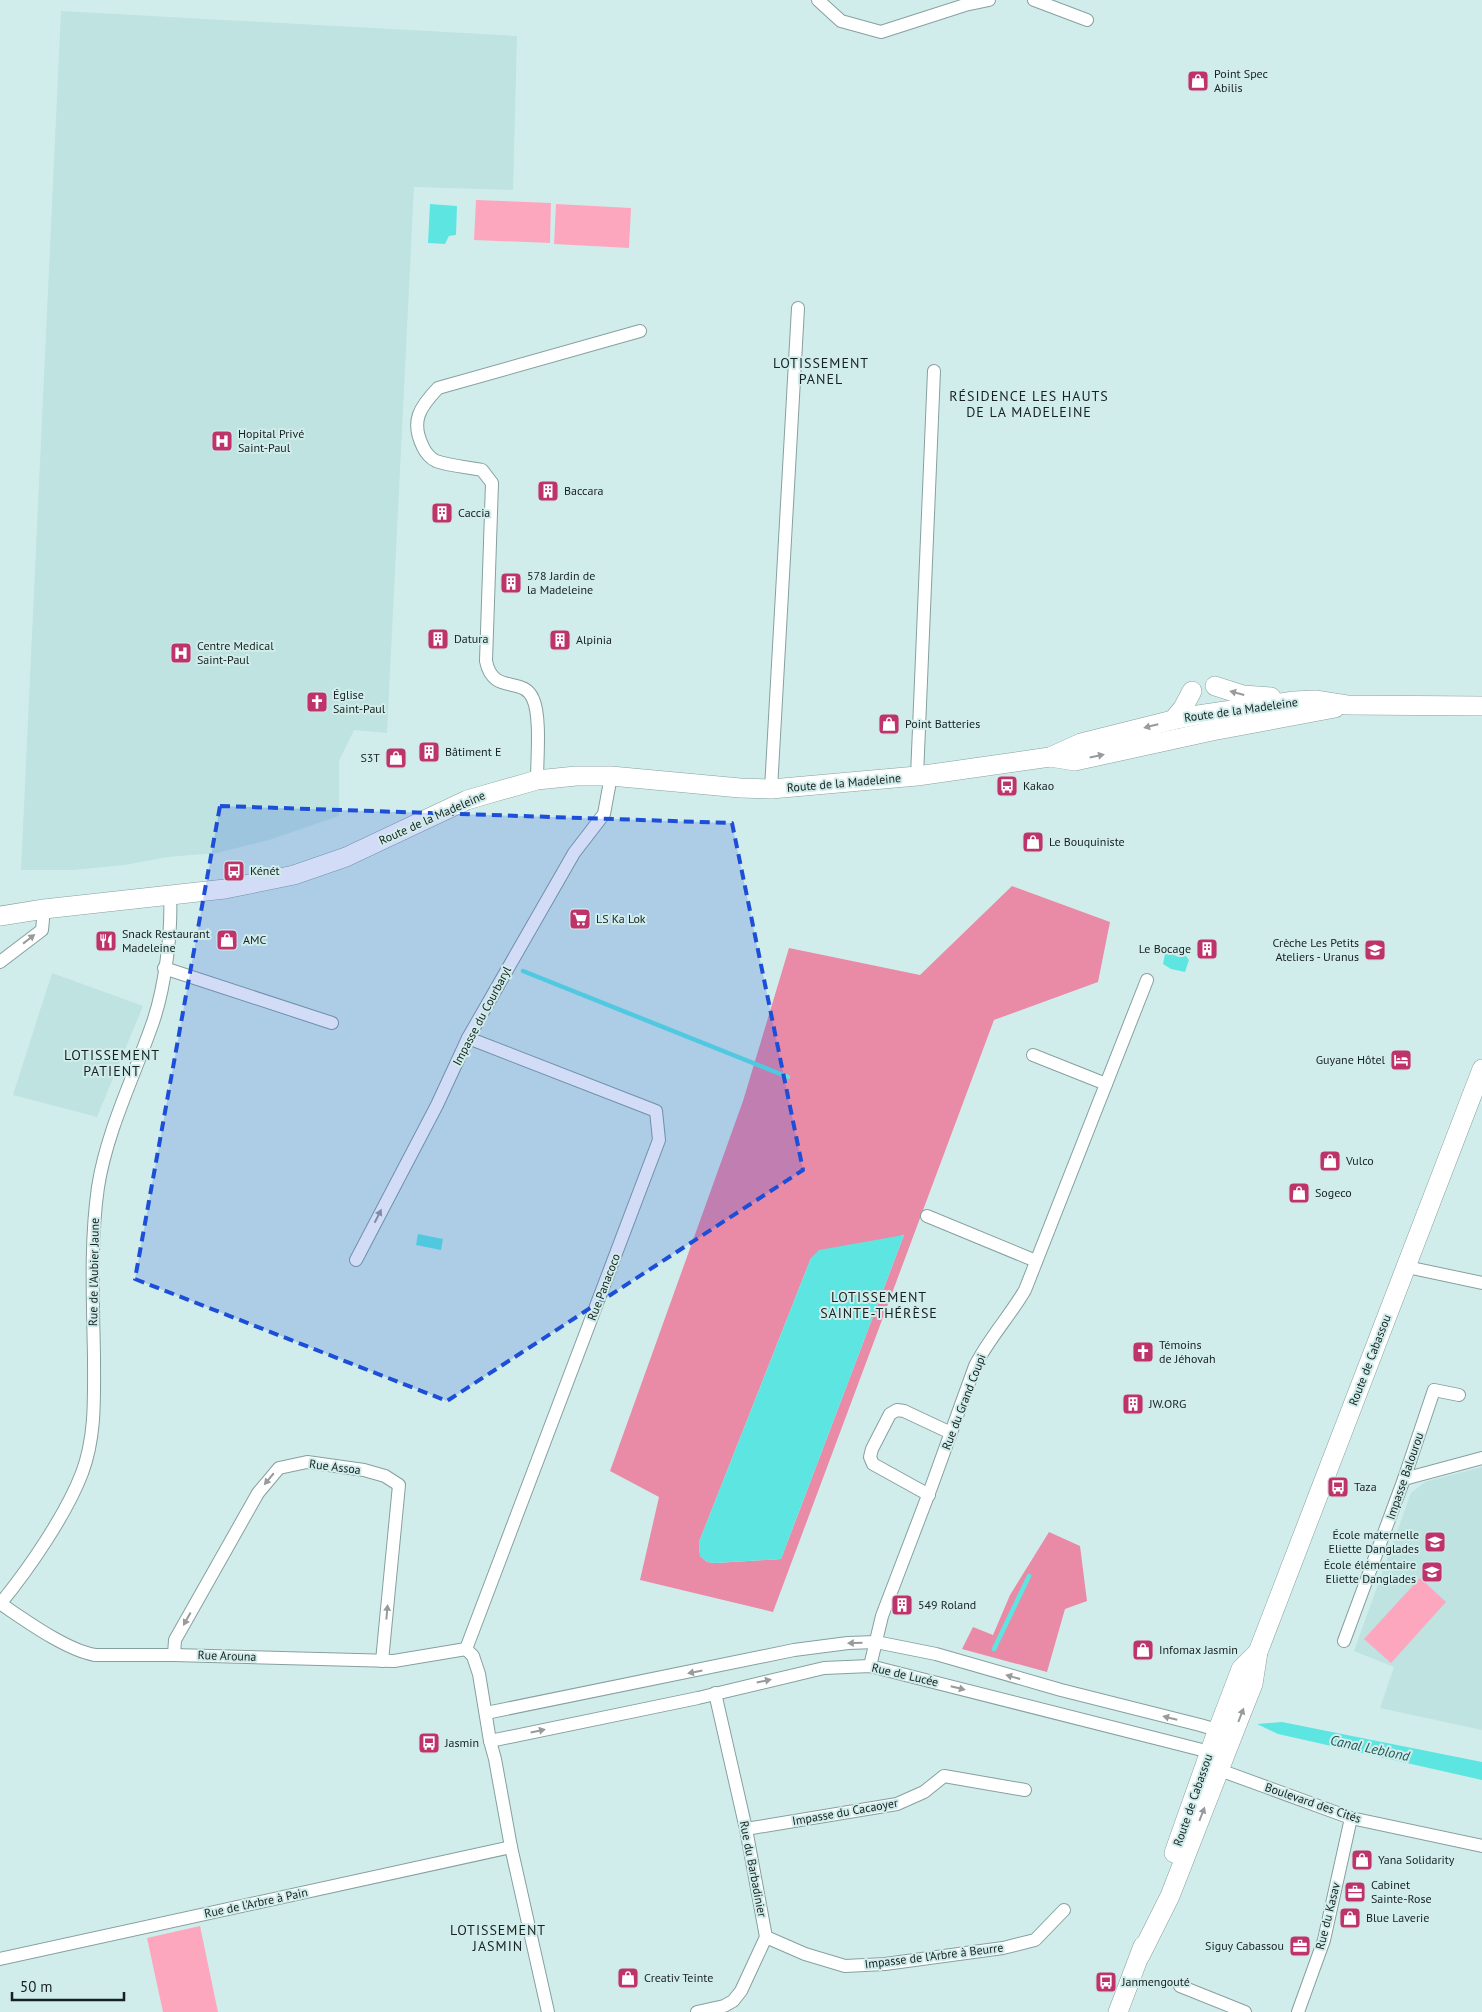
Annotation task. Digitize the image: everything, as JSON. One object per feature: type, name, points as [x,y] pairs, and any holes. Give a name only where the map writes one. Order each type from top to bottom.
[{"type":"main road","points":[[1215,686],[1243,695],[1294,701]]},
{"type":"main road","points":[[1173,720],[1183,708],[1192,691]]},
{"type":"main road","name":"Route de la Madeleine","points":[[0,916],[44,909],[225,889],[294,875],[346,856],[467,800],[500,789],[537,780],[576,776],[611,776],[740,788],[771,789],[917,776],[1050,756],[1081,743],[1173,720],[1294,701],[1315,700],[1347,705],[1482,706]]},
{"type":"main road","name":"Route de la Madeleine","points":[[1050,756],[1075,761],[1212,731],[1312,714],[1347,705]]},
{"type":"main road","name":"Route de Cabassou","points":[[1211,1762],[1229,1745],[1253,1684],[1258,1652],[1482,1069]]},
{"type":"main road","name":"Route de Cabassou","points":[[1118,2012],[1211,1762],[1217,1730],[1241,1669],[1258,1652]]},
{"type":"street","points":[[818,0],[841,21],[881,32],[965,5],[989,0]]},
{"type":"street","points":[[1034,0],[1087,20]]},
{"type":"street","points":[[771,789],[798,308]]},
{"type":"street","points":[[537,780],[537,713],[533,699],[525,689],[497,681],[490,674],[486,661],[492,482],[482,470],[434,460],[425,450],[417,436],[416,418],[428,398],[438,388],[640,331]]},
{"type":"street","points":[[917,776],[934,371]]},
{"type":"street","name":"Impasse du Courbaryl","points":[[356,1260],[437,1105],[468,1038],[574,853],[604,814],[611,776]]},
{"type":"street","name":"Rue de l'Aubier Jaune","points":[[0,1604],[32,1562],[64,1510],[82,1474],[92,1440],[94,1408],[93,1224],[99,1185],[110,1138],[154,1020],[171,917],[170,895]]},
{"type":"street","points":[[0,962],[42,930],[44,909]]},
{"type":"street","points":[[164,968],[332,1023]]},
{"type":"street","name":"Rue du Grand Coupi","points":[[870,1666],[885,1607],[929,1495],[975,1366],[983,1351],[1017,1305],[1025,1290],[1147,980]]},
{"type":"street","name":"Rue Panacoco","points":[[466,1649],[660,1140],[656,1111],[468,1038]]},
{"type":"street","points":[[1033,1055],[1106,1084]]},
{"type":"street","points":[[927,1216],[1036,1261]]},
{"type":"street","points":[[1407,1267],[1482,1283]]},
{"type":"street","name":"Impasse Balourou","points":[[1344,1641],[1404,1479],[1434,1390],[1459,1395]]},
{"type":"street","points":[[929,1495],[873,1464],[870,1457],[872,1449],[890,1414],[897,1410],[951,1433]]},
{"type":"street","points":[[1404,1479],[1482,1458]]},
{"type":"street","name":"Rue Assoa","points":[[174,1655],[175,1640],[258,1493],[279,1468],[307,1462],[364,1470],[385,1476],[399,1485],[382,1661]]},
{"type":"street","name":"Rue Arouna","points":[[0,1604],[47,1633],[85,1653],[394,1661],[466,1649]]},
{"type":"street","points":[[486,1713],[794,1650],[848,1643],[876,1642],[936,1654],[1070,1693],[1217,1730],[1229,1745]]},
{"type":"street","points":[[466,1649],[473,1656],[479,1674],[511,1847],[548,2012]]},
{"type":"street","name":"Rue de Lucée","points":[[490,1741],[824,1668],[870,1666],[1211,1762]]},
{"type":"street","name":"Rue du Barbadinier","points":[[715,1693],[746,1829],[766,1937]]},
{"type":"street","name":"Boulevard des Cités","points":[[1211,1762],[1351,1818],[1482,1846]]},
{"type":"street","name":"Impasse du Cacaoyer","points":[[746,1829],[897,1804],[924,1792],[944,1776],[1025,1790]]},
{"type":"street","name":"Rue du Kasav","points":[[1298,2012],[1324,1940],[1351,1818]]},
{"type":"street","name":"Rue de l'Arbre à Pain","points":[[0,1959],[511,1847]]},
{"type":"street","name":"Impasse de l'Arbre à Beurre","points":[[766,1937],[805,1954],[845,1966],[885,1964],[1004,1948],[1035,1940],[1064,1910]]},
{"type":"street","points":[[697,2012],[724,2006],[733,2001],[741,1991],[766,1937]]},
{"type":"street","points":[[1180,1986],[1245,2012]]},
{"type":"highlighted area","points":[[220,806],[732,823],[803,1170],[447,1401],[135,1279]]},
{"type":"shaded area","name":"Hopital Privé Saint-Paul","points":[[61,11],[517,36],[513,190],[414,187],[387,733],[354,730],[339,761],[339,816],[269,840],[217,853],[168,857],[124,865],[74,870],[21,870]]},
{"type":"shaded area","points":[[476,200],[551,203],[550,243],[474,240]]},
{"type":"shaded area","points":[[556,204],[631,208],[629,248],[554,244]]},
{"type":"shaded area","points":[[1012,886],[1110,922],[1098,982],[994,1020],[773,1612],[640,1580],[659,1497],[610,1471],[743,1101],[789,948],[920,975]],"holes":[[[904,1235],[781,1559],[707,1562],[700,1556],[699,1542],[811,1258]]]},
{"type":"shaded area","points":[[52,973],[143,1006],[97,1117],[13,1095]]},
{"type":"shaded area","name":"École élémentaire Eliette Danglades","points":[[1482,1467],[1482,1730],[1380,1708],[1394,1667],[1354,1651],[1411,1493],[1425,1482]]},
{"type":"shaded area","points":[[1049,1532],[1080,1546],[1087,1601],[1065,1609],[1047,1672],[962,1649],[973,1627],[993,1635],[1010,1595]]},
{"type":"shaded area","points":[[1420,1578],[1446,1602],[1391,1663],[1364,1639]]},
{"type":"shaded area","points":[[200,1926],[218,2012],[163,2012],[147,1938]]},
{"type":"water","points":[[430,204],[457,206],[456,235],[449,236],[445,244],[428,243]]},
{"type":"water","points":[[1169,953],[1179,957],[1186,956],[1189,960],[1185,972],[1171,969],[1163,964],[1165,954]]},
{"type":"water","points":[[418,1234],[443,1239],[441,1250],[416,1245]]},
{"type":"water","points":[[904,1235],[781,1559],[707,1562],[700,1556],[699,1542],[811,1258],[819,1250]]},
{"type":"water","name":"Canal Leblond","points":[[1282,1722],[1482,1762],[1482,1780],[1278,1734],[1257,1724]]},
{"type":"waterway","points":[[523,971],[788,1077]]},
{"type":"waterway","points":[[994,1649],[1029,1576]]},
{"type":"place","name":"Point Spec Abilis","points":[[1198,81]]},
{"type":"place","name":"Hopital Privé Saint-Paul","points":[[222,441]]},
{"type":"place","name":"Baccara","points":[[548,491]]},
{"type":"place","name":"Caccia","points":[[442,513]]},
{"type":"place","name":"578 Jardin de la Madeleine","points":[[511,583]]},
{"type":"place","name":"Datura","points":[[438,639]]},
{"type":"place","name":"Alpinia","points":[[560,640]]},
{"type":"place","name":"Centre Medical Saint-Paul","points":[[181,653]]},
{"type":"place","name":"Église Saint-Paul","points":[[317,702]]},
{"type":"place","name":"Point Batteries","points":[[889,724]]},
{"type":"place","name":"Bâtiment E","points":[[429,752]]},
{"type":"place","name":"S3T","points":[[396,758]]},
{"type":"place","name":"Kakao","points":[[1007,786]]},
{"type":"place","name":"Le Bouquiniste","points":[[1033,842]]},
{"type":"place","name":"Kénét","points":[[234,871]]},
{"type":"place","name":"LS Ka Lok","points":[[580,919]]},
{"type":"place","name":"AMC","points":[[227,940]]},
{"type":"place","name":"Snack Restaurant Madeleine","points":[[106,941]]},
{"type":"place","name":"Le Bocage","points":[[1207,949]]},
{"type":"place","name":"Crèche Les Petits Ateliers - Uranus","points":[[1375,950]]},
{"type":"place","name":"Guyane Hôtel","points":[[1401,1060]]},
{"type":"place","name":"Vulco","points":[[1330,1161]]},
{"type":"place","name":"Sogeco","points":[[1299,1193]]},
{"type":"place","name":"Témoins de Jéhovah","points":[[1143,1352]]},
{"type":"place","name":"JW.ORG","points":[[1133,1404]]},
{"type":"place","name":"Taza","points":[[1338,1487]]},
{"type":"place","name":"École maternelle Eliette Danglades","points":[[1435,1542]]},
{"type":"place","name":"École élémentaire Eliette Danglades","points":[[1432,1572]]},
{"type":"place","name":"549 Roland","points":[[902,1605]]},
{"type":"place","name":"Infomax Jasmin","points":[[1143,1650]]},
{"type":"place","name":"Jasmin","points":[[429,1743]]},
{"type":"place","name":"Yana Solidarity","points":[[1362,1860]]},
{"type":"place","name":"Cabinet Sainte-Rose","points":[[1355,1892]]},
{"type":"place","name":"Blue Laverie","points":[[1350,1918]]},
{"type":"place","name":"Siguy Cabassou","points":[[1300,1946]]},
{"type":"place","name":"Creativ Teinte","points":[[628,1978]]},
{"type":"place","name":"Janmengouté","points":[[1106,1982]]},
{"type":"district","name":"LOTISSEMENT PANEL","points":[[821,372]]},
{"type":"district","name":"RÉSIDENCE LES HAUTS DE LA MADELEINE","points":[[1029,404]]},
{"type":"district","name":"LOTISSEMENT PATIENT","points":[[112,1064]]},
{"type":"district","name":"LOTISSEMENT SAINTE-THÉRÈSE","points":[[879,1305]]},
{"type":"district","name":"LOTISSEMENT JASMIN","points":[[498,1938]]}]
